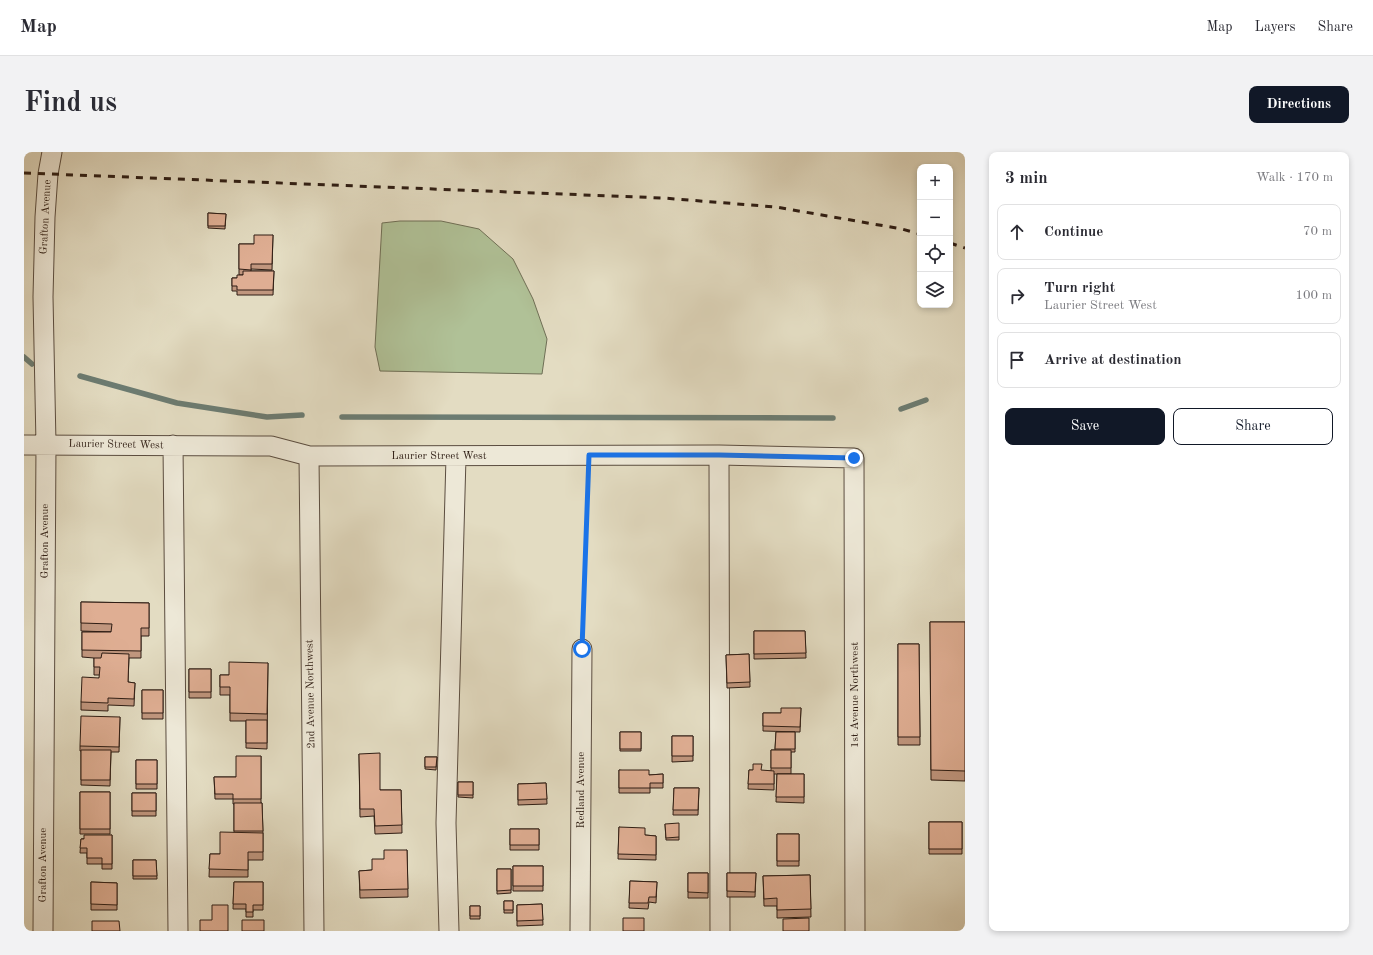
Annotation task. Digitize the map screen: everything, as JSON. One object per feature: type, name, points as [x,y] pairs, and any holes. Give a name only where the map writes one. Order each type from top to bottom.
[{"type":"street","name":"Grafton Avenue","points":[[43,931],[46,444],[43,297],[44,217],[48,174],[52,152]]},
{"type":"street","name":"Laurier Street West","points":[[24,444],[271,446],[309,456],[456,457],[719,455],[854,458]]},
{"type":"street","points":[[173,445],[178,931]]},
{"type":"street","points":[[719,455],[720,931]]},
{"type":"street","name":"2nd Avenue Northwest","points":[[309,456],[314,931]]},
{"type":"street","points":[[449,931],[446,823],[456,457]]},
{"type":"street","name":"1st Avenue Northwest","points":[[854,458],[855,931]]},
{"type":"street","name":"Redland Avenue","points":[[580,931],[582,649]]},
{"type":"path","points":[[582,649],[589,455]]},
{"type":"green space","points":[[400,221],[441,221],[479,229],[513,259],[533,299],[547,339],[542,374],[380,371],[375,347],[382,223]]},
{"type":"building","points":[[208,213],[226,214],[225,226],[208,226]]},
{"type":"building","points":[[254,235],[273,235],[272,264],[251,264],[251,270],[239,269],[239,244],[254,244]]},
{"type":"building","points":[[243,271],[274,271],[273,290],[237,290],[237,286],[232,286],[232,278],[237,278],[237,275],[243,275]]},
{"type":"building","points":[[81,602],[149,603],[149,628],[141,628],[141,651],[82,650],[82,632],[111,632],[112,624],[81,623]]},
{"type":"building","points":[[930,622],[965,622],[965,771],[931,770]]},
{"type":"building","points":[[754,631],[805,631],[806,653],[754,654]]},
{"type":"building","points":[[898,644],[919,644],[920,737],[898,737]]},
{"type":"building","points":[[102,653],[129,654],[128,682],[135,683],[134,699],[108,698],[108,703],[81,702],[82,677],[99,678],[100,667],[94,667],[94,658],[101,658]]},
{"type":"building","points":[[749,654],[750,682],[727,683],[726,655]]},
{"type":"building","points":[[229,662],[268,663],[267,714],[230,713],[230,687],[220,687],[220,675],[229,675]]},
{"type":"building","points":[[189,669],[211,669],[211,692],[189,692]]},
{"type":"building","points":[[142,690],[163,690],[163,713],[142,713]]},
{"type":"building","points":[[781,708],[801,708],[800,727],[763,726],[763,713],[781,713]]},
{"type":"building","points":[[81,716],[120,717],[119,747],[80,746]]},
{"type":"building","points":[[246,720],[267,720],[267,743],[246,743]]},
{"type":"building","points":[[620,732],[641,732],[641,749],[620,749]]},
{"type":"building","points":[[776,732],[795,732],[795,749],[775,749]]},
{"type":"building","points":[[672,736],[693,736],[693,756],[672,756]]},
{"type":"building","points":[[81,750],[111,750],[110,780],[81,780]]},
{"type":"building","points":[[771,750],[791,750],[791,768],[771,768]]},
{"type":"building","points":[[380,753],[380,790],[401,790],[402,825],[375,826],[374,809],[360,809],[359,754]]},
{"type":"building","points":[[236,756],[261,756],[261,799],[233,799],[233,794],[215,794],[214,777],[236,777]]},
{"type":"building","points":[[425,757],[437,757],[436,767],[425,767]]},
{"type":"building","points":[[136,760],[157,760],[157,784],[136,784]]},
{"type":"building","points":[[753,764],[762,764],[761,770],[774,771],[774,784],[748,784],[749,770],[753,770]]},
{"type":"building","points":[[619,770],[649,770],[649,775],[663,774],[663,783],[650,783],[650,788],[619,788]]},
{"type":"building","points":[[777,774],[804,774],[804,797],[776,797]]},
{"type":"building","points":[[458,782],[473,782],[473,795],[458,795]]},
{"type":"building","points":[[546,783],[547,799],[518,800],[518,784]]},
{"type":"building","points":[[674,788],[699,788],[698,810],[673,810]]},
{"type":"building","points":[[80,792],[110,792],[110,829],[80,829]]},
{"type":"building","points":[[132,793],[156,793],[156,811],[132,811]]},
{"type":"building","points":[[234,803],[262,803],[263,831],[234,831]]},
{"type":"building","points":[[929,822],[962,822],[962,849],[929,849]]},
{"type":"building","points":[[679,823],[679,837],[666,838],[665,824]]},
{"type":"building","points":[[619,827],[645,828],[645,835],[656,836],[656,855],[618,854]]},
{"type":"building","points":[[510,829],[539,829],[539,845],[510,845]]},
{"type":"building","points":[[220,832],[263,833],[263,852],[248,852],[248,870],[209,869],[210,854],[220,854]]},
{"type":"building","points":[[777,834],[799,834],[799,861],[777,861]]},
{"type":"building","points":[[84,835],[112,835],[112,864],[102,864],[102,858],[87,858],[87,848],[80,848],[81,839],[84,839]]},
{"type":"building","points":[[384,850],[407,850],[408,889],[360,890],[359,871],[372,870],[372,859],[384,859]]},
{"type":"building","points":[[133,860],[156,860],[157,876],[133,876]]},
{"type":"building","points":[[513,866],[543,866],[543,886],[513,886]]},
{"type":"building","points":[[497,869],[511,869],[511,890],[497,891]]},
{"type":"building","points":[[688,873],[708,873],[708,893],[688,892]]},
{"type":"building","points":[[727,873],[756,873],[755,892],[727,891]]},
{"type":"building","points":[[810,875],[811,909],[777,910],[777,898],[764,899],[763,876]]},
{"type":"building","points":[[630,881],[657,882],[656,897],[649,897],[648,903],[629,903]]},
{"type":"building","points":[[91,882],[117,883],[117,905],[91,904]]},
{"type":"building","points":[[234,882],[263,882],[263,905],[253,905],[253,912],[246,912],[246,904],[233,904]]},
{"type":"building","points":[[504,901],[513,901],[513,910],[504,910]]},
{"type":"building","points":[[542,904],[543,920],[517,921],[517,905]]},
{"type":"building","points":[[212,905],[228,905],[228,931],[200,931],[200,920],[212,920]]},
{"type":"building","points":[[470,906],[480,906],[480,916],[470,916]]},
{"type":"building","points":[[623,918],[644,918],[644,931],[623,931]]},
{"type":"building","points":[[809,918],[809,931],[783,931],[783,919]]},
{"type":"building","points":[[242,920],[264,920],[264,931],[242,931]]},
{"type":"building","points":[[92,921],[119,921],[120,931],[92,931]]},
{"type":"waterway","points":[[24,357],[32,364]]},
{"type":"waterway","points":[[80,376],[177,403],[267,417],[302,415]]},
{"type":"waterway","points":[[901,409],[926,400]]},
{"type":"waterway","points":[[342,417],[833,418]]},
{"type":"railway","points":[[24,173],[663,198],[776,207],[902,229],[917,233]]},
{"type":"railway","points":[[953,244],[965,248]]},
{"type":"route","points":[[582,649],[589,455],[719,455],[854,458]]}]
